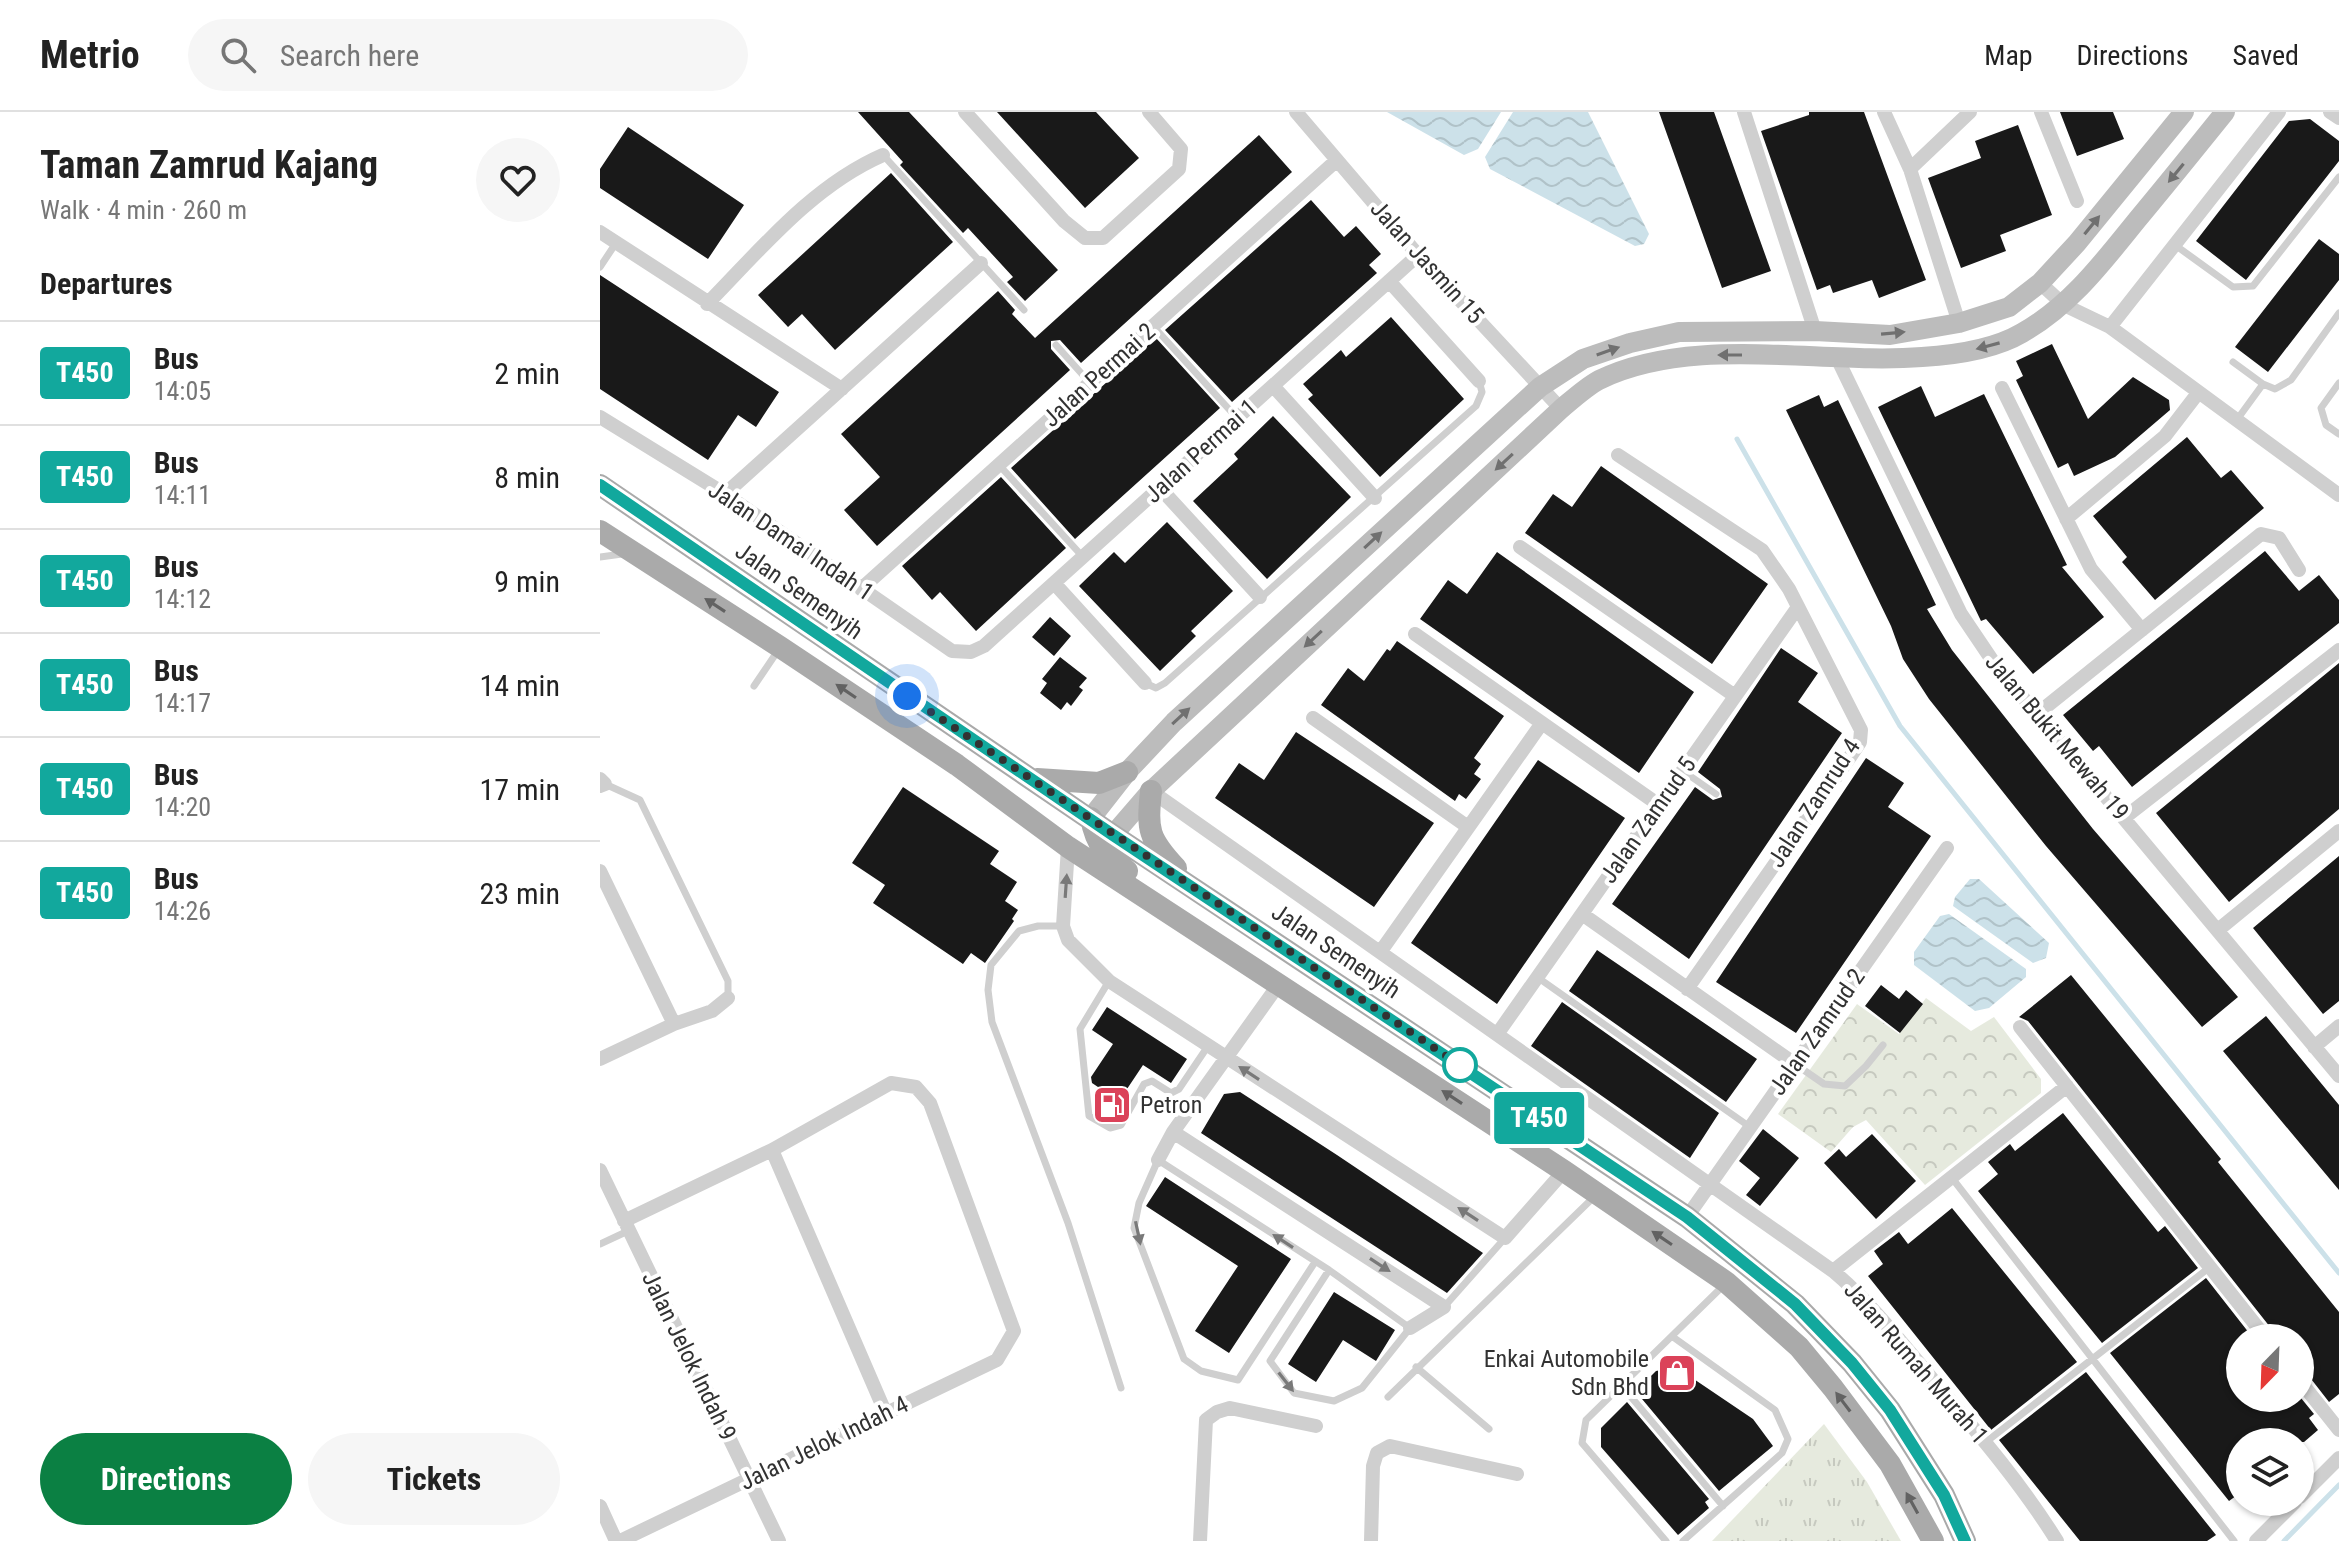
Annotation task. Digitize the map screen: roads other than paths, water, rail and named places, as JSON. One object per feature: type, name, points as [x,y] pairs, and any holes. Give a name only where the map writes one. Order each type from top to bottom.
[{"type":"main road","name":"Jalan Semenyih","points":[[600,485],[857,663],[1032,779],[1100,830],[1193,887],[1687,1217],[1795,1304],[1852,1363],[1890,1410],[1944,1495],[1965,1541]]},
{"type":"main road","points":[[600,531],[957,765],[1068,847],[1564,1171],[1726,1282],[1799,1347],[1833,1388],[1890,1464],[1933,1541]]},
{"type":"main road","points":[[957,765],[1011,791],[1074,834],[1100,830],[1103,850],[1126,870],[1205,921],[1237,956]]},
{"type":"main road","points":[[1032,779],[1099,783],[1127,772]]},
{"type":"main road","points":[[1151,791],[1147,824],[1155,842],[1193,887]]},
{"type":"street","points":[[965,112],[1064,221],[1085,238],[1103,238],[1179,169],[1181,149],[1149,112]]},
{"type":"street","name":"Jalan Jasmin 15","points":[[1296,112],[1418,255],[1561,409]]},
{"type":"street","points":[[1744,112],[1815,331]]},
{"type":"street","points":[[1884,112],[1910,169],[1959,323]]},
{"type":"street","points":[[1910,169],[1970,112]]},
{"type":"street","points":[[2041,112],[2077,201]]},
{"type":"street","points":[[1100,830],[1127,772],[1174,722],[1540,387],[1583,359],[1630,343],[1679,332],[1815,331],[1890,335],[1959,323],[2009,307],[2040,283],[2077,243],[2184,112]]},
{"type":"street","points":[[1100,830],[1151,791],[1561,409],[1598,380],[1635,367],[1684,356],[1903,359],[1943,356],[1992,346],[2020,335],[2064,305],[2102,264],[2225,112]]},
{"type":"street","points":[[2110,327],[2279,112]]},
{"type":"street","points":[[2330,112],[2339,118]]},
{"type":"street","points":[[707,304],[795,215],[853,168],[883,155]]},
{"type":"street","name":"Jalan Permai 2","points":[[861,589],[1337,160]]},
{"type":"street","points":[[600,232],[842,389]]},
{"type":"street","name":"Jalan Permai 1","points":[[984,646],[1418,255]]},
{"type":"street","points":[[725,494],[981,263]]},
{"type":"street","points":[[1389,281],[1479,381]]},
{"type":"street","points":[[2040,283],[2064,305],[2110,327],[2339,495]]},
{"type":"street","name":"Jalan Bukit Mewah 19","points":[[1837,358],[1961,614],[1994,663],[2339,1076]]},
{"type":"street","points":[[1273,386],[1375,498]]},
{"type":"street","points":[[2002,388],[2091,569],[2142,630]]},
{"type":"street","points":[[2066,519],[2165,436],[2198,393]]},
{"type":"street","name":"Jalan Damai Indah 1","points":[[600,417],[725,494],[952,651],[971,652],[984,646]]},
{"type":"street","points":[[1618,455],[1762,550],[1777,569],[1798,607]]},
{"type":"street","points":[[1160,488],[1260,597]]},
{"type":"street","points":[[2037,714],[2261,534],[2279,538],[2299,570]]},
{"type":"street","points":[[1520,547],[1735,696]]},
{"type":"street","points":[[1054,583],[1145,683]]},
{"type":"street","name":"Jalan Zamrud 5","points":[[1498,1033],[1798,607]]},
{"type":"street","name":"Jalan Zamrud 4","points":[[1687,989],[1860,742],[1861,730],[1798,607]]},
{"type":"street","points":[[1415,634],[1659,805]]},
{"type":"street","points":[[2124,818],[2339,650]]},
{"type":"street","points":[[1313,718],[1468,827]]},
{"type":"street","points":[[1381,951],[1542,723]]},
{"type":"street","name":"Jalan Rumah Murah 1","points":[[1151,791],[1833,1271],[1862,1296],[1986,1442],[2032,1501],[2057,1541]]},
{"type":"street","points":[[2218,930],[2339,831]]},
{"type":"street","points":[[1068,847],[1063,926],[1068,940],[1109,981],[1226,1058],[1505,1238],[1564,1171]]},
{"type":"street","name":"Jalan Zamrud 2","points":[[1687,1217],[1947,848]]},
{"type":"street","points":[[600,871],[674,1024]]},
{"type":"street","points":[[1582,914],[1795,1064]]},
{"type":"street","points":[[1158,1160],[1173,1132],[1279,984]]},
{"type":"street","points":[[600,1059],[674,1024],[712,1011],[728,998]]},
{"type":"street","points":[[2314,1047],[2339,1026]]},
{"type":"street","points":[[2020,1027],[2255,1324]]},
{"type":"street","name":"Jalan Jelok Indah 4","points":[[618,1541],[997,1360],[1014,1331],[930,1103],[916,1087],[891,1083],[772,1150]]},
{"type":"street","points":[[1833,1271],[2067,1086]]},
{"type":"street","points":[[1173,1132],[1444,1307],[1410,1328]]},
{"type":"street","points":[[626,1226],[772,1150],[886,1414]]},
{"type":"street","name":"Jalan Jelok Indah 9","points":[[600,1170],[779,1541]]},
{"type":"street","points":[[2314,1399],[2339,1430]]},
{"type":"street","points":[[1200,1541],[1206,1420],[1230,1408],[1316,1426]]},
{"type":"street","points":[[1371,1541],[1373,1466],[1377,1453],[1390,1446],[1517,1474]]},
{"type":"street","points":[[2314,1483],[2339,1458]]},
{"type":"street","points":[[600,1506],[618,1541]]},
{"type":"street","points":[[2256,1541],[2281,1516]]},
{"type":"lane","points":[[883,155],[1024,310]]},
{"type":"lane","points":[[2174,244],[2233,287],[2253,286],[2339,177]]},
{"type":"lane","points":[[600,267],[616,243]]},
{"type":"lane","points":[[2233,362],[2275,389],[2291,380],[2339,313]]},
{"type":"lane","points":[[1153,326],[1237,418]]},
{"type":"lane","points":[[1056,345],[1090,383]]},
{"type":"lane","points":[[1145,683],[1156,688],[1165,683],[1375,498],[1476,406],[1482,392],[1479,381]]},
{"type":"lane","points":[[2339,383],[2321,408],[2326,425],[2339,434]]},
{"type":"lane","points":[[2236,421],[2263,384]]},
{"type":"lane","points":[[999,465],[1083,557]]},
{"type":"lane","points":[[600,557],[633,552]]},
{"type":"lane","points":[[754,686],[780,647]]},
{"type":"lane","points":[[1683,771],[1716,794]]},
{"type":"lane","points":[[602,783],[640,800],[728,981],[728,998]]},
{"type":"lane","points":[[1063,926],[1038,926],[1019,931],[991,965],[988,990],[992,1022],[1068,1223],[1121,1388]]},
{"type":"lane","points":[[1537,977],[1750,1127]]},
{"type":"lane","points":[[1109,981],[1080,1029],[1089,1116],[1110,1128],[1121,1125],[1144,1084],[1152,1081],[1171,1093],[1179,1089],[1208,1045]]},
{"type":"lane","points":[[1795,1064],[1824,1084],[1845,1086],[1883,1045]]},
{"type":"lane","points":[[1315,1262],[1238,1380],[1201,1371],[1184,1359],[1134,1228],[1139,1203],[1158,1160],[1329,1270],[1410,1328],[1362,1388],[1334,1401],[1294,1393],[1270,1361],[1329,1270]]},
{"type":"lane","points":[[1951,1176],[2234,1541]]},
{"type":"lane","points":[[1388,1397],[1597,1194]]},
{"type":"lane","points":[[600,1244],[626,1226]]},
{"type":"lane","points":[[1444,1307],[1505,1238]]},
{"type":"lane","points":[[1986,1442],[2210,1267]]},
{"type":"lane","points":[[1666,1541],[1582,1443],[1586,1420],[1726,1282]]},
{"type":"lane","points":[[1279,1317],[1293,1326]]},
{"type":"lane","points":[[1673,1337],[1775,1410],[1788,1439],[1782,1453],[1683,1541]]},
{"type":"lane","points":[[1416,1367],[1489,1429]]},
{"type":"lane","points":[[1621,1385],[1723,1506]]},
{"type":"water","points":[[1387,112],[1501,112],[1478,149],[1464,155]]},
{"type":"water","points":[[1513,112],[1588,112],[1649,234],[1644,244],[1635,246],[1490,169],[1485,157]]},
{"type":"water","points":[[1970,879],[1979,879],[2049,943],[2046,958],[2033,963],[1953,906],[1955,897]]},
{"type":"water","points":[[1949,914],[2026,969],[2026,977],[1989,1008],[1975,1011],[1914,965],[1914,952],[1940,916]]},
{"type":"waterway","points":[[1737,439],[1900,726],[2339,1273]]},
{"type":"waterway","points":[[2284,1541],[2339,1485]]},
{"type":"place","name":"Petron","points":[[1112,1105]]},
{"type":"place","name":"Enkai Automobile Sdn Bhd","points":[[1677,1373]]}]
